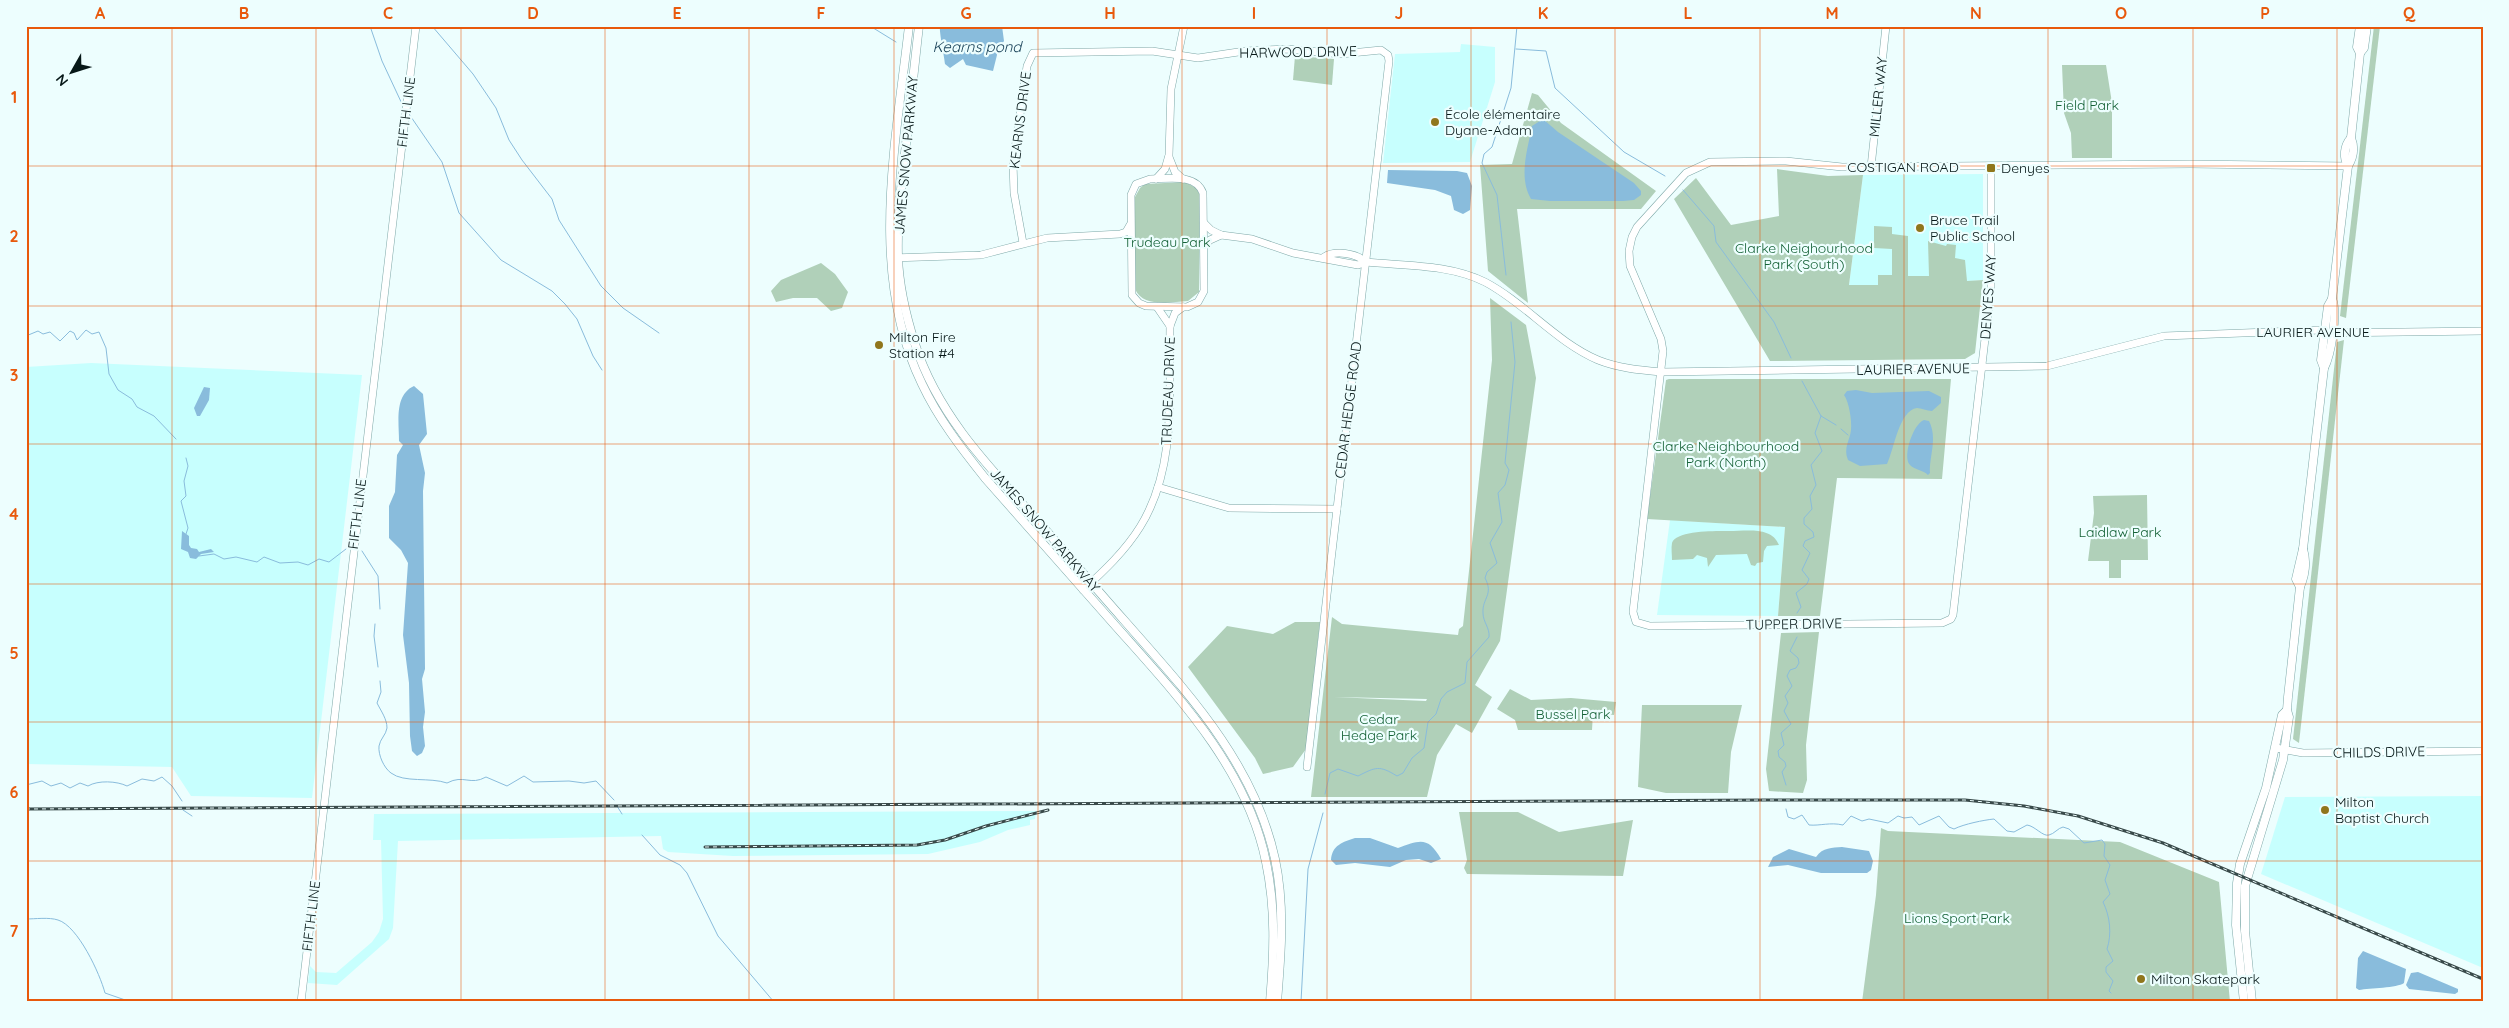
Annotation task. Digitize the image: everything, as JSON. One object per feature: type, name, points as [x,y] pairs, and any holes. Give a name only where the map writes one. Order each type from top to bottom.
[{"type":"main road","name":"JAMES SNOW PARKWAY","points":[[909,26],[897,134],[890,233],[903,332],[922,384],[939,415],[985,478],[1197,719],[1214,745],[1242,797],[1266,861],[1275,917],[1270,1002]]},
{"type":"main road","name":"JAMES SNOW PARKWAY","points":[[919,26],[894,258],[916,346],[926,373],[951,416],[990,469],[1091,582],[1210,721],[1252,792],[1272,846],[1279,885],[1282,924],[1277,1002]]},
{"type":"main road","points":[[2252,1002],[2245,931],[2245,886],[2289,717],[2286,710],[2300,587],[2296,579],[2303,549],[2324,368],[2328,360],[2328,333],[2335,305],[2332,299],[2348,166],[2344,159],[2346,144],[2351,138],[2360,53],[2357,47],[2360,26]]},
{"type":"main road","points":[[2360,53],[2364,48],[2367,26]]},
{"type":"main road","points":[[2244,1002],[2236,925],[2237,883],[2240,864],[2280,749]]},
{"type":"street","name":"FIFTH LINE","points":[[301,1002],[416,26]]},
{"type":"street","name":"TRUDEAU DRIVE","points":[[1156,179],[1165,169],[1169,155],[1169,105],[1184,26]]},
{"type":"street","name":"MILLER WAY","points":[[1870,167],[1886,26]]},
{"type":"street","name":"HARWOOD DRIVE","points":[[1178,55],[1206,58],[1245,51],[1288,49],[1341,54],[1368,50],[1382,51],[1387,54]]},
{"type":"street","name":"KEARNS DRIVE","points":[[1023,243],[1014,193],[1013,163],[1029,57],[1038,51],[1152,51],[1178,55]]},
{"type":"street","name":"CEDAR HEDGE ROAD","points":[[1307,767],[1389,60],[1387,54]]},
{"type":"street","name":"TRUDEAU DRIVE","points":[[1083,590],[1117,557],[1140,527],[1158,487],[1168,430],[1170,326],[1174,316],[1183,307],[1195,304],[1203,295],[1204,223],[1202,190],[1193,180],[1183,179],[1175,172],[1169,155]]},
{"type":"street","name":"COSTIGAN ROAD","points":[[1661,372],[1661,339],[1630,266],[1629,250],[1637,227],[1686,173],[1710,162],[1786,161],[1830,167],[2348,166]]},
{"type":"street","name":"DENYES WAY","points":[[1982,367],[1992,287],[1991,166]]},
{"type":"street","points":[[1183,179],[1142,180],[1134,187],[1131,195],[1132,295],[1142,305],[1183,307]]},
{"type":"street","points":[[894,258],[981,255],[1023,243],[1064,236],[1110,236],[1126,232],[1131,223]]},
{"type":"street","points":[[1204,223],[1211,230],[1221,235]]},
{"type":"street","points":[[1204,246],[1210,240],[1221,235]]},
{"type":"street","name":"LAURIER AVENUE","points":[[1221,235],[1252,239],[1293,253],[1324,257],[1331,261],[1358,265],[1366,262],[1447,270],[1467,275],[1496,289],[1591,356],[1623,368],[1661,372],[2047,366],[2164,336],[2318,330],[2328,333],[2483,331]]},
{"type":"street","points":[[1110,236],[1126,242],[1131,249]]},
{"type":"street","name":"TRUDEAU DRIVE","points":[[1157,307],[1170,326]]},
{"type":"street","name":"TUPPER DRIVE","points":[[1661,372],[1633,612],[1636,622],[1650,626],[1931,623],[1947,622],[1954,615],[1982,367]]},
{"type":"street","points":[[1158,487],[1229,508],[1337,509]]},
{"type":"street","name":"CHILDS DRIVE","points":[[2280,749],[2303,753],[2483,751]]},
{"type":"shaded area","points":[[2259,26],[2353,26],[2353,28],[2259,29]]},
{"type":"shaded area","name":"École élémentaire Dyane-Adam","points":[[1461,44],[1495,47],[1495,82],[1470,162],[1383,163],[1395,54],[1460,52]]},
{"type":"shaded area","name":"Bruce Trail Public School","points":[[1983,174],[1983,280],[1920,285],[1849,285],[1863,175]]},
{"type":"shaded area","points":[[91,363],[362,375],[312,798],[191,796],[172,767],[26,764],[26,367]]},
{"type":"shaded area","points":[[1670,520],[1785,527],[1778,616],[1657,615]]},
{"type":"shaded area","points":[[2483,796],[2483,968],[2261,874],[2285,797]]},
{"type":"shaded area","points":[[1036,811],[1035,819],[1030,820],[1030,825],[1008,830],[980,842],[928,854],[733,856],[668,852],[663,849],[661,836],[398,841],[393,928],[389,939],[337,985],[308,983],[310,966],[316,972],[336,973],[372,942],[379,932],[383,919],[381,840],[373,840],[374,814]]},
{"type":"green space","points":[[2374,26],[2380,26],[2346,318],[2340,316]]},
{"type":"green space","points":[[1295,56],[1334,59],[1332,85],[1293,80]]},
{"type":"green space","name":"Field Park","points":[[2062,65],[2106,65],[2112,103],[2112,158],[2072,158],[2071,133],[2064,113]]},
{"type":"green space","points":[[1532,93],[1538,95],[1561,123],[1656,191],[1641,209],[1517,209],[1528,303],[1488,271],[1480,165],[1512,164]]},
{"type":"green space","name":"Clarke Neighourhood Park (South)","points":[[1777,169],[1828,176],[1863,175],[1849,285],[1878,285],[1878,275],[1892,275],[1892,249],[1874,248],[1874,226],[1892,227],[1892,234],[1908,236],[1908,276],[1929,276],[1928,241],[1946,246],[1947,244],[1956,245],[1955,258],[1965,260],[1967,281],[1983,280],[1975,353],[1965,359],[1770,361],[1674,199],[1696,178],[1731,225],[1779,216]]},
{"type":"green space","name":"Trudeau Park","points":[[1185,182],[1196,188],[1200,195],[1199,292],[1188,301],[1165,303],[1144,299],[1135,289],[1135,197],[1140,188],[1145,184]]},
{"type":"green space","points":[[821,263],[835,274],[848,292],[842,308],[831,311],[817,298],[793,298],[776,302],[771,291],[781,280]]},
{"type":"green space","name":"Cedar Hedge Park","points":[[1490,298],[1526,325],[1536,378],[1500,641],[1475,685],[1492,697],[1472,733],[1456,724],[1437,755],[1427,797],[1311,797],[1332,617],[1342,624],[1458,635],[1459,629],[1463,626],[1492,360]],"holes":[[[1334,697],[1427,699],[1426,701]]]},
{"type":"green space","points":[[2344,340],[2299,743],[2293,739],[2337,342]]},
{"type":"green space","name":"Clarke Neighbourhood Park (North)","points":[[1951,379],[1942,479],[1837,478],[1820,616],[1778,616],[1785,527],[1647,519],[1666,380]]},
{"type":"green space","name":"Laidlaw Park","points":[[2147,495],[2148,560],[2121,560],[2121,578],[2109,578],[2109,561],[2088,561],[2094,513],[2093,496]]},
{"type":"green space","points":[[1750,530],[1765,532],[1771,535],[1779,545],[1767,546],[1764,551],[1763,562],[1757,563],[1755,566],[1751,565],[1747,554],[1716,555],[1708,567],[1707,558],[1697,555],[1693,559],[1672,560],[1672,543],[1681,536],[1698,532]]},
{"type":"green space","points":[[1295,622],[1320,622],[1306,749],[1293,767],[1263,774],[1255,758],[1188,667],[1227,626],[1273,634]]},
{"type":"green space","points":[[1819,632],[1806,745],[1807,780],[1803,793],[1769,791],[1766,769],[1781,633]]},
{"type":"green space","name":"Bussel Park","points":[[1510,689],[1531,700],[1571,698],[1616,702],[1614,715],[1593,713],[1592,730],[1518,730],[1515,720],[1497,709]]},
{"type":"green space","points":[[1642,705],[1742,705],[1731,752],[1728,793],[1666,793],[1638,787]]},
{"type":"green space","points":[[1459,812],[1518,812],[1559,832],[1633,820],[1623,876],[1467,874],[1464,868],[1467,860]]},
{"type":"green space","name":"Lions Sport Park","points":[[1881,828],[1888,831],[2120,842],[2219,882],[2230,1002],[1862,1002],[1876,895]]},
{"type":"water","name":"Kearns pond","points":[[940,26],[1002,26],[1004,41],[1000,47],[996,48],[997,55],[993,71],[966,65],[963,59],[950,68],[945,64]]},
{"type":"water","points":[[1543,119],[1558,132],[1634,183],[1641,191],[1641,195],[1634,200],[1623,201],[1550,201],[1531,199],[1525,181],[1526,153],[1532,126]]},
{"type":"water","points":[[1388,170],[1457,171],[1467,173],[1472,186],[1470,210],[1463,214],[1454,210],[1451,196],[1435,190],[1387,183]]},
{"type":"water","points":[[414,386],[423,394],[427,434],[419,445],[425,473],[423,491],[425,669],[422,679],[425,712],[423,727],[425,746],[422,753],[417,756],[412,751],[410,736],[409,683],[403,635],[408,563],[401,550],[389,538],[389,506],[395,492],[397,455],[403,445],[399,441],[398,418],[400,402],[408,390]]},
{"type":"water","points":[[204,387],[210,388],[209,400],[200,416],[197,416],[194,408]]},
{"type":"water","points":[[1856,390],[1872,393],[1929,391],[1941,397],[1941,403],[1932,411],[1917,408],[1911,410],[1901,423],[1887,464],[1860,466],[1848,460],[1846,452],[1851,421],[1849,407],[1844,395],[1847,391]]},
{"type":"water","points":[[1924,420],[1929,421],[1933,434],[1930,473],[1928,475],[1910,465],[1907,455],[1913,434]]},
{"type":"water","points":[[182,531],[189,536],[191,548],[197,549],[199,552],[211,549],[214,552],[201,554],[196,559],[190,558],[188,552],[181,549]]},
{"type":"water","points":[[1355,838],[1370,838],[1398,848],[1412,843],[1423,842],[1432,846],[1441,859],[1431,863],[1419,859],[1406,860],[1390,867],[1355,863],[1336,865],[1331,860],[1333,851],[1342,843]]},
{"type":"water","points":[[1842,847],[1869,851],[1873,861],[1871,870],[1867,873],[1821,873],[1788,865],[1768,867],[1773,857],[1789,849],[1816,857],[1825,850]]},
{"type":"water","points":[[2363,951],[2406,969],[2404,983],[2383,988],[2359,990],[2356,988],[2358,958]]},
{"type":"water","points":[[2418,972],[2458,989],[2458,992],[2455,994],[2409,989],[2406,985],[2411,973]]},
{"type":"waterway","points":[[370,26],[382,61],[403,106]]},
{"type":"waterway","points":[[432,26],[473,74],[496,108],[509,140],[552,199],[559,220],[601,286],[623,308],[659,333]]},
{"type":"waterway","points":[[870,26],[896,42]]},
{"type":"waterway","points":[[1506,275],[1497,195],[1482,163],[1484,154],[1492,147],[1511,88],[1517,26]]},
{"type":"waterway","points":[[1516,49],[1546,51],[1555,88],[1624,152],[1665,176]]},
{"type":"waterway","points":[[409,114],[442,162],[459,213],[501,260],[552,291],[565,304],[577,319],[593,356],[602,370]]},
{"type":"waterway","points":[[1683,190],[1714,226],[1716,242],[1774,322],[1791,358]]},
{"type":"waterway","points":[[1325,794],[1330,773],[1338,769],[1358,776],[1374,769],[1386,770],[1397,776],[1403,773],[1412,758],[1424,748],[1428,722],[1436,714],[1441,699],[1447,692],[1465,683],[1467,662],[1489,637],[1483,613],[1488,593],[1485,578],[1487,572],[1497,563],[1490,543],[1502,522],[1498,493],[1505,485],[1509,470],[1505,463],[1515,362],[1511,322]]},
{"type":"waterway","points":[[26,336],[38,331],[43,334],[50,332],[60,341],[70,331],[74,333],[77,340],[86,330],[92,334],[99,332],[106,348],[109,374],[118,390],[132,399],[137,407],[154,416],[176,439]]},
{"type":"waterway","points":[[1802,381],[1821,416],[1836,425]]},
{"type":"waterway","points":[[1797,613],[1801,607],[1796,593],[1807,584],[1809,579],[1802,570],[1810,553],[1803,546],[1805,541],[1814,537],[1813,532],[1804,524],[1804,518],[1812,509],[1810,496],[1816,485],[1811,465],[1822,451],[1815,433],[1821,416]]},
{"type":"waterway","points":[[1841,429],[1848,435]]},
{"type":"waterway","points":[[186,458],[188,466],[184,481],[186,496],[181,501],[188,528],[186,534]]},
{"type":"waterway","points":[[199,556],[214,554],[224,559],[236,557],[257,562],[264,557],[280,563],[298,562],[308,565],[319,559],[329,562],[346,549]]},
{"type":"waterway","points":[[362,551],[378,576],[380,609]]},
{"type":"waterway","points":[[375,624],[374,636],[378,667]]},
{"type":"waterway","points":[[1786,785],[1782,772],[1786,766],[1785,762],[1779,757],[1778,751],[1784,745],[1781,733],[1791,724],[1784,711],[1788,703],[1785,696],[1792,686],[1787,676],[1790,670],[1796,668],[1799,663],[1798,658],[1790,651],[1797,637]]},
{"type":"waterway","points":[[380,681],[381,692],[377,703],[385,718],[387,728],[380,744],[379,753],[386,768],[396,776],[447,783],[486,777],[507,786],[524,776],[533,782],[569,781],[584,783],[596,781],[614,800]]},
{"type":"waterway","points":[[26,785],[42,781],[51,786],[61,783],[70,788],[80,783],[88,786],[102,782],[113,782],[127,786],[142,779],[154,781],[162,777],[172,786],[182,801]]},
{"type":"waterway","points":[[617,806],[622,814]]},
{"type":"waterway","points":[[1786,809],[1788,817],[1794,819],[1802,815],[1809,825],[1843,825],[1851,816],[1862,821],[1869,819],[1888,823],[1898,816],[1904,818],[1912,817],[1919,825],[1939,816],[1949,827],[1954,829],[1974,822],[1994,819],[2007,831],[2014,832],[2027,825],[2047,835],[2063,827],[2069,829],[2084,843],[2102,840],[2105,844],[2104,856],[2110,865],[2105,880],[2110,894],[2103,902],[2110,925],[2107,949],[2113,961],[2106,967],[2106,972],[2113,981],[2109,991],[2111,993]]},
{"type":"waterway","points":[[183,810],[192,816]]},
{"type":"waterway","points":[[1301,1002],[1308,869],[1323,813]]},
{"type":"waterway","points":[[642,835],[660,855],[680,865],[687,873],[718,936],[774,1002]]},
{"type":"waterway","points":[[26,919],[50,919],[66,924],[87,952],[105,993],[131,1002]]},
{"type":"railway","points":[[26,809],[1965,800],[2024,806],[2078,816],[2163,843],[2483,979]]},
{"type":"railway","points":[[705,847],[917,845],[945,840],[986,826],[1048,810]]},
{"type":"place","name":"École élémentaire Dyane-Adam","points":[[1435,122]]},
{"type":"place","name":"Denyes","points":[[1991,168]]},
{"type":"place","name":"Bruce Trail Public School","points":[[1920,228]]},
{"type":"place","name":"Milton Fire Station #4","points":[[879,345]]},
{"type":"place","name":"Milton Baptist Church","points":[[2325,810]]},
{"type":"place","name":"Milton Skatepark","points":[[2141,979]]}]
